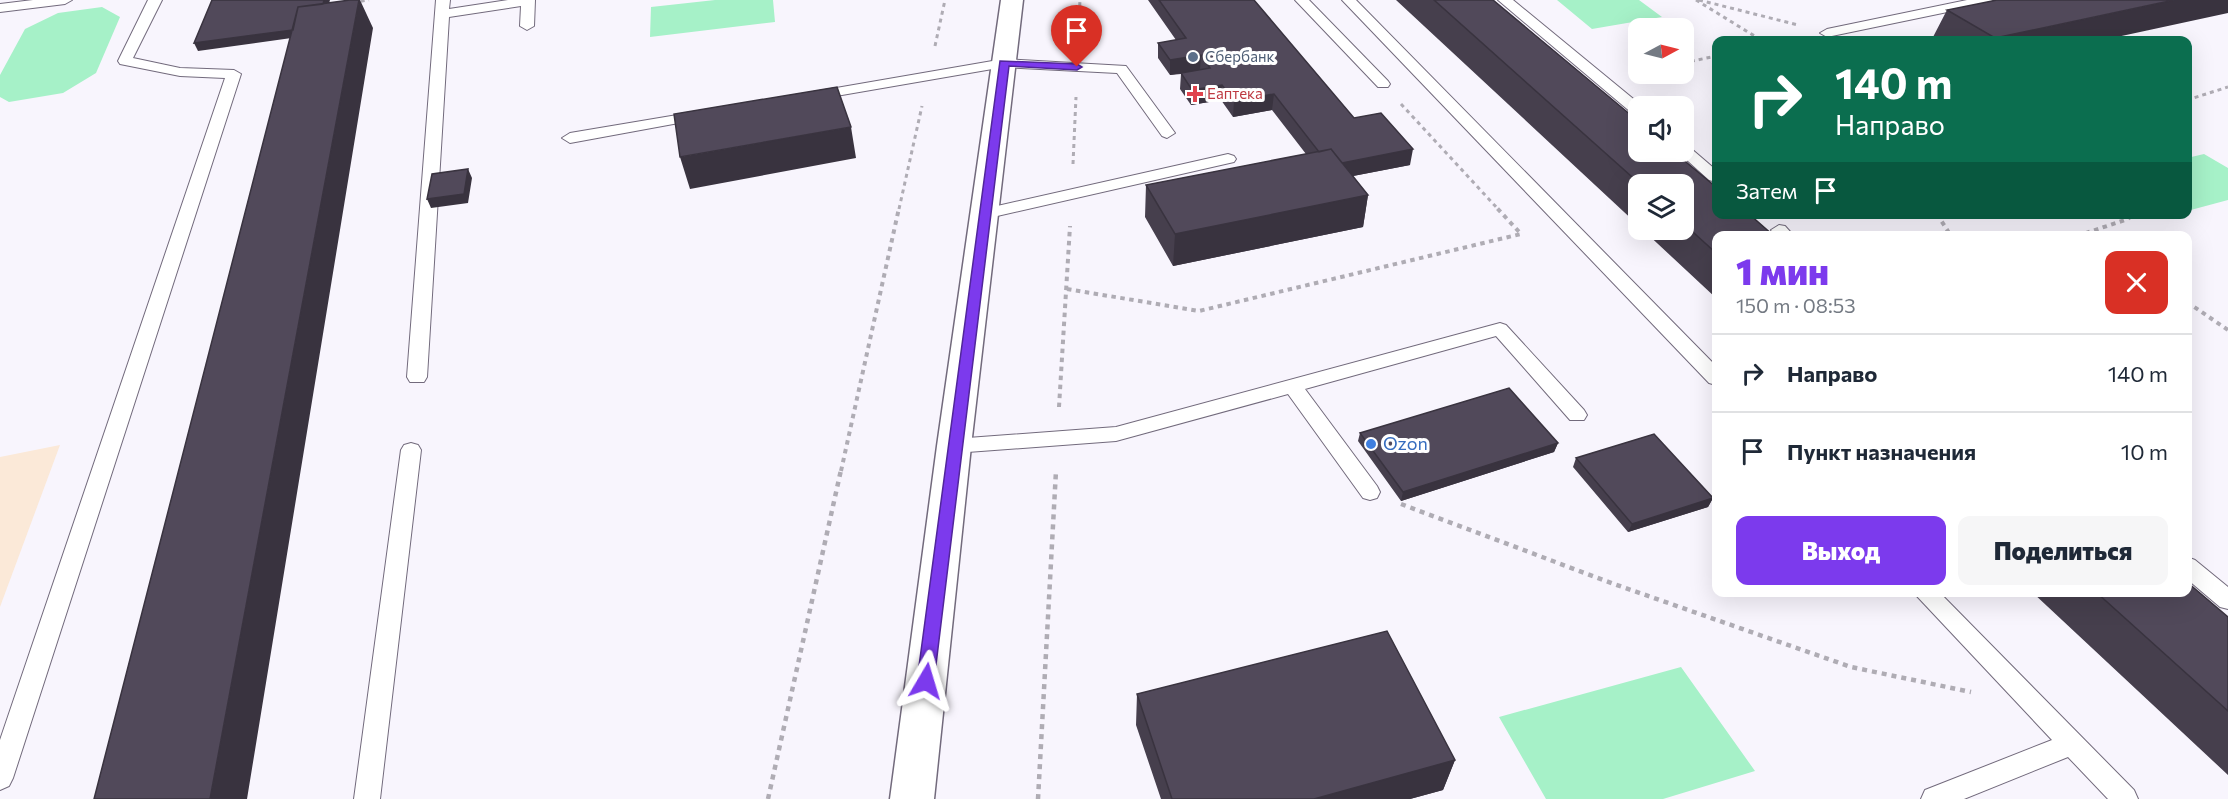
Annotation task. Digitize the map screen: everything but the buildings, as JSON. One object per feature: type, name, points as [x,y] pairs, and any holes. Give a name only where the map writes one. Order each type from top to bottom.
[{"type":"street","points":[[912,799],[954,446],[1012,0]]},
{"type":"lane","points":[[0,8],[65,0]]},
{"type":"lane","points":[[0,778],[234,74],[180,72],[125,61],[155,0]]},
{"type":"lane","points":[[1302,0],[1383,84]]},
{"type":"lane","points":[[1349,0],[1712,374]]},
{"type":"lane","points":[[1505,0],[1628,103]]},
{"type":"lane","points":[[1827,33],[1986,0]]},
{"type":"lane","points":[[417,377],[442,7],[528,1],[527,26]]},
{"type":"lane","points":[[801,98],[1004,63],[1121,69],[1167,133]]},
{"type":"lane","points":[[570,138],[721,112]]},
{"type":"lane","points":[[984,214],[1228,159]]},
{"type":"lane","points":[[1694,159],[1712,174]]},
{"type":"lane","points":[[954,446],[1116,434],[1500,329],[1577,415]]},
{"type":"lane","points":[[1293,386],[1370,492]]},
{"type":"lane","points":[[367,799],[411,450]]},
{"type":"lane","points":[[2192,570],[2228,600]]},
{"type":"lane","points":[[1929,597],[2125,799]]},
{"type":"lane","points":[[1934,799],[2072,744]]},
{"type":"path","points":[[356,0],[355,2],[369,0]]},
{"type":"path","points":[[768,799],[945,0]]},
{"type":"path","points":[[1038,799],[1080,0]]},
{"type":"path","points":[[1698,0],[1827,33]]},
{"type":"path","points":[[1698,0],[1755,36]]},
{"type":"path","points":[[1694,61],[1712,57]]},
{"type":"path","points":[[1066,289],[1199,311],[1521,234],[1383,84]]},
{"type":"path","points":[[2192,98],[2228,87]]},
{"type":"path","points":[[2093,231],[2128,219]]},
{"type":"path","points":[[2192,305],[2228,330]]},
{"type":"path","points":[[1370,492],[1614,584],[1851,667],[2034,705]]},
{"type":"shaded area","points":[[60,445],[0,607],[0,457]]},
{"type":"green space","points":[[715,0],[773,0],[775,22],[650,37],[651,7]]},
{"type":"green space","points":[[1557,0],[1639,0],[1662,17],[1628,18],[1628,23],[1592,29]]},
{"type":"green space","points":[[102,7],[120,17],[96,73],[63,93],[9,102],[0,97],[0,75],[25,29],[58,13]]},
{"type":"green space","points":[[2204,154],[2228,168],[2228,200],[2192,210],[2192,157]]},
{"type":"green space","points":[[1681,667],[1755,771],[1663,799],[1546,799],[1499,717]]},
{"type":"place","name":"Сбербанк","points":[[1193,57]]},
{"type":"place","name":"Еаптека","points":[[1195,94]]},
{"type":"place","name":"Ozon","points":[[1371,444]]},
{"type":"route","points":[[926,681],[1004,63],[1077,67]]}]
